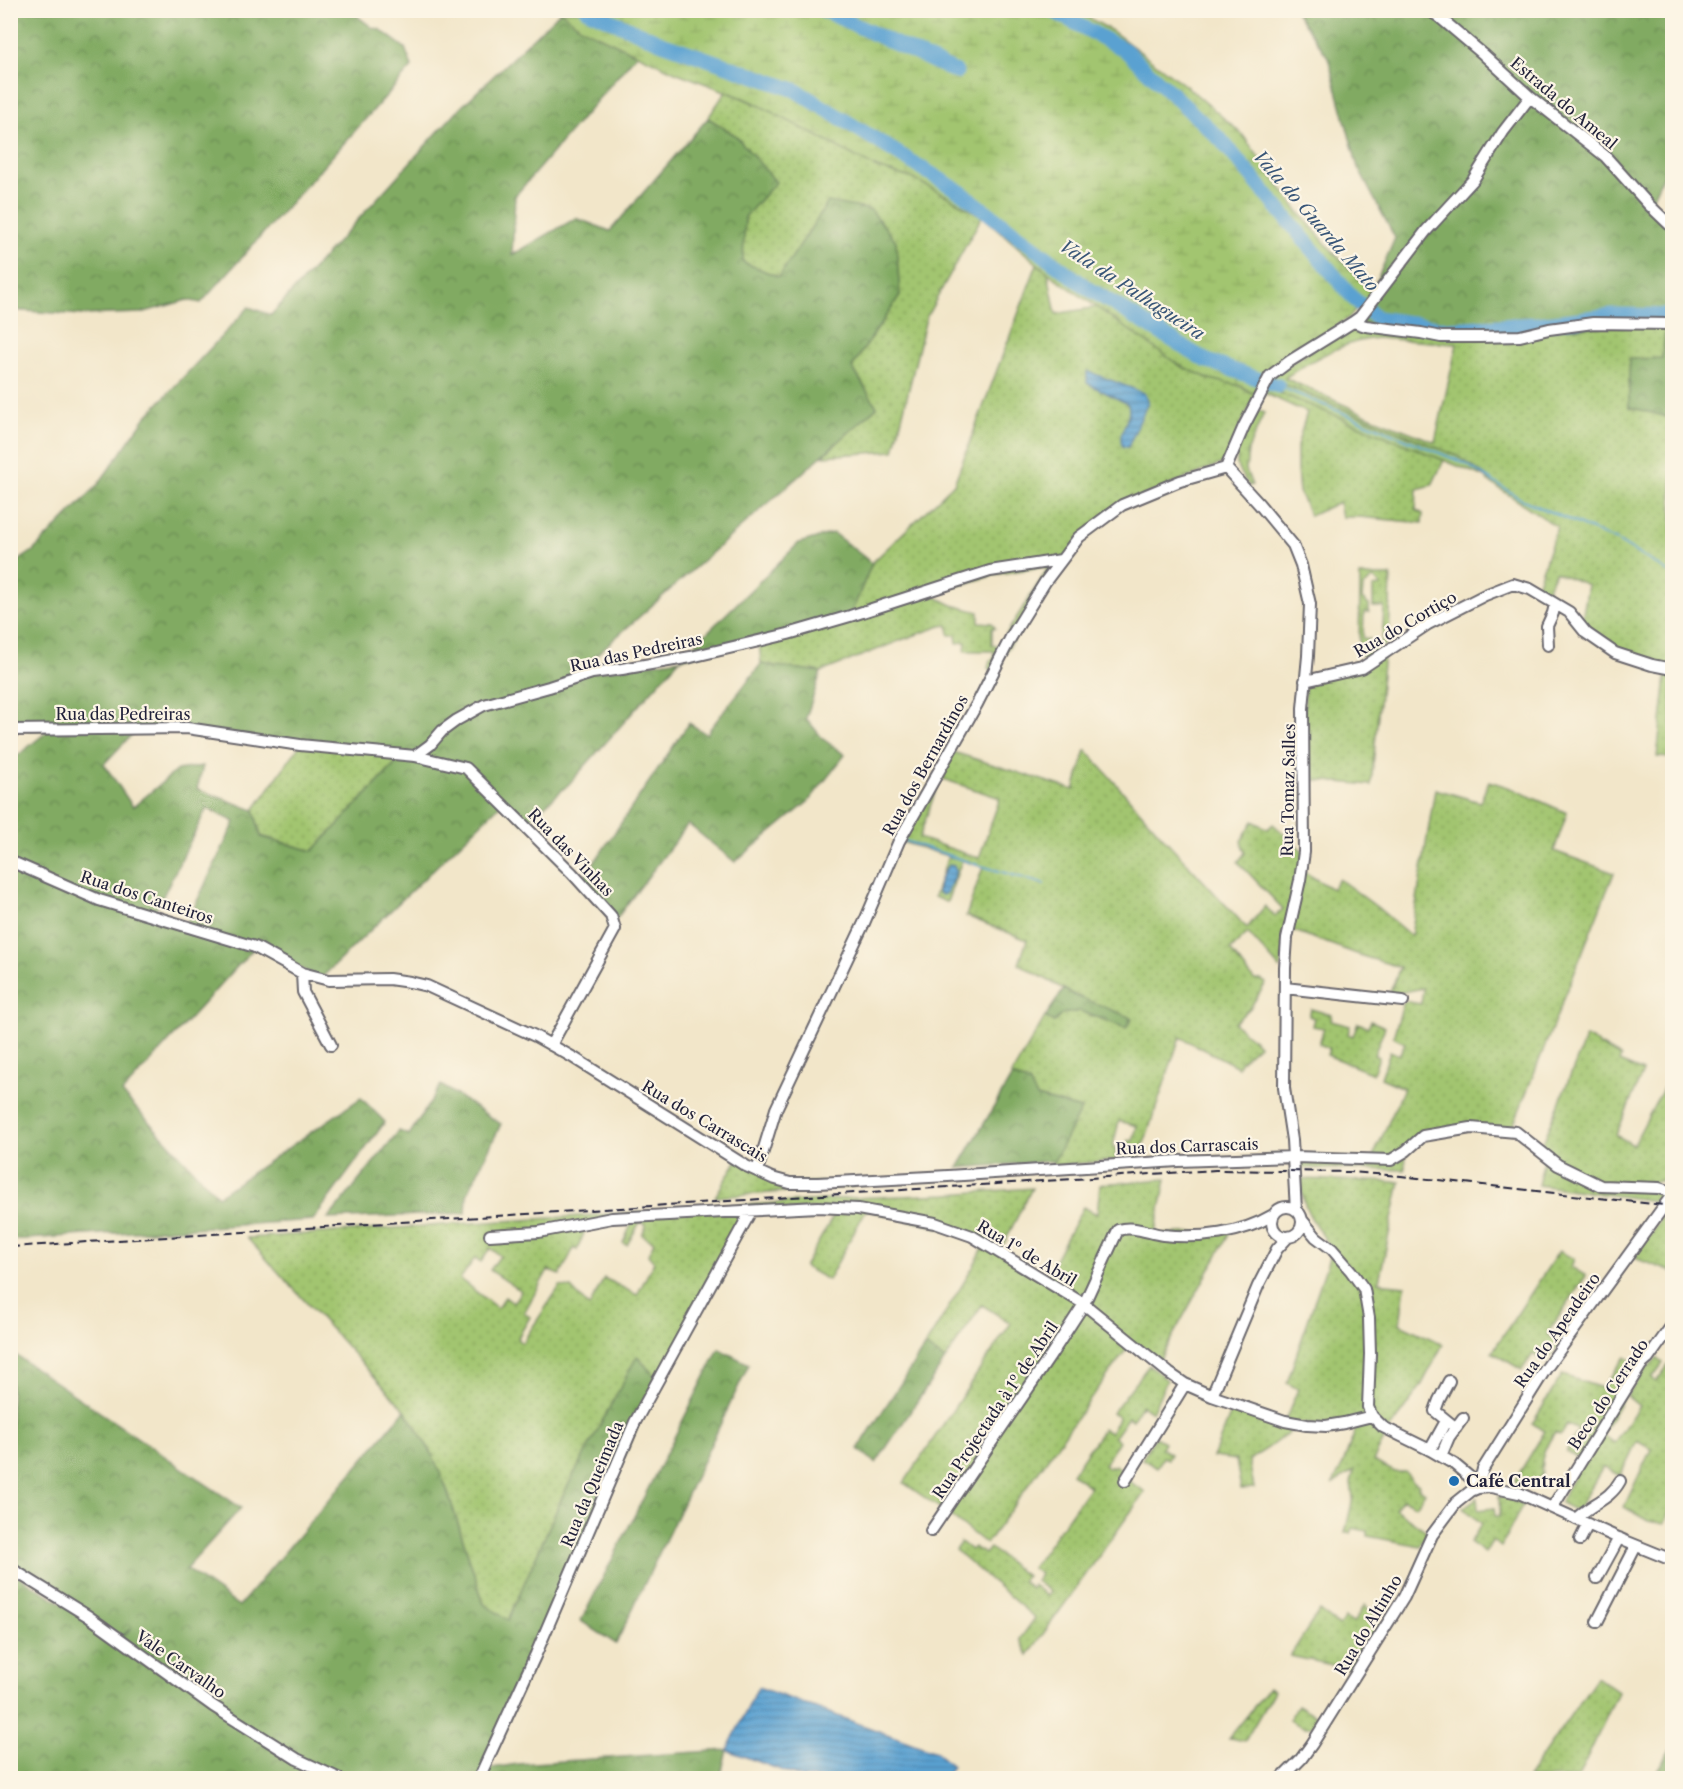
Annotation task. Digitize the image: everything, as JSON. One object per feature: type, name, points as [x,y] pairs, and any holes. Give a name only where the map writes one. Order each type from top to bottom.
[{"type":"street","name":"Estrada do Ameal","points":[[1428,10],[1483,54],[1530,97],[1605,156],[1649,206],[1672,227]]},
{"type":"street","points":[[1226,468],[1270,376],[1356,319],[1370,304],[1426,231],[1473,180],[1503,132],[1530,97]]},
{"type":"street","points":[[1356,319],[1365,326],[1441,337],[1520,336],[1593,323],[1672,324]]},
{"type":"street","name":"Rua dos Bernardinos","points":[[757,1171],[776,1109],[864,923],[899,841],[977,704],[1011,637],[1061,560],[1079,537],[1122,505],[1180,481],[1226,468]]},
{"type":"street","name":"Rua Tomaz Salles","points":[[1226,468],[1293,545],[1301,565],[1310,604],[1302,767],[1304,852],[1287,939],[1285,988],[1284,1088],[1294,1157],[1295,1192],[1291,1208]]},
{"type":"street","name":"Rua das Pedreiras","points":[[10,730],[187,728],[300,745],[415,756],[430,745],[442,731],[484,705],[592,673],[691,657],[790,633],[990,571],[1061,560]]},
{"type":"street","name":"Rua do Cortiço","points":[[1305,681],[1362,668],[1428,624],[1485,595],[1513,584],[1530,589],[1569,612],[1586,633],[1615,653],[1672,669]]},
{"type":"street","points":[[1548,645],[1547,626],[1555,604]]},
{"type":"street","name":"Rua das Vinhas","points":[[415,756],[466,768],[572,873],[611,916],[615,929],[551,1045]]},
{"type":"street","name":"Rua dos Canteiros","points":[[10,861],[99,900],[255,947],[276,958]]},
{"type":"street","name":"Rua dos Carrascais","points":[[276,958],[303,973],[329,980],[389,979],[410,981],[427,986],[551,1045],[757,1171],[790,1183],[948,1176],[1178,1161],[1294,1157],[1391,1160],[1406,1152],[1423,1136],[1470,1128],[1516,1132],[1558,1165],[1602,1186],[1659,1188],[1672,1194]]},
{"type":"street","points":[[303,973],[303,992],[331,1045]]},
{"type":"street","points":[[1285,988],[1403,1001]]},
{"type":"street","name":"Rua do Apeadeiro","points":[[1478,1488],[1483,1469],[1545,1370],[1672,1194]]},
{"type":"street","name":"Rua 1º de Abril","points":[[490,1235],[539,1232],[612,1218],[818,1207],[858,1209],[941,1224],[972,1236],[1084,1304],[1185,1384],[1212,1396],[1285,1421],[1307,1425],[1326,1426],[1372,1416]]},
{"type":"street","points":[[1259,1223],[1273,1215],[1278,1209],[1291,1208],[1316,1237],[1332,1249],[1352,1271],[1364,1289],[1370,1355],[1368,1407],[1372,1416],[1383,1427],[1435,1453],[1472,1479],[1478,1488],[1506,1489],[1672,1560]]},
{"type":"street","name":"Rua da Queimada","points":[[479,1779],[536,1654],[635,1422],[751,1211]]},
{"type":"street","points":[[1273,1215],[1272,1220],[1283,1233]]},
{"type":"street","points":[[1283,1233],[1301,1228],[1302,1220]]},
{"type":"street","points":[[1259,1223],[1283,1233],[1316,1237]]},
{"type":"street","name":"Rua Projectada à 1º de Abril","points":[[931,1531],[1084,1304],[1118,1230],[1128,1227],[1167,1235],[1196,1236],[1238,1230],[1259,1223]]},
{"type":"street","points":[[1212,1396],[1249,1306],[1283,1233]]},
{"type":"street","name":"Beco do Cerrado","points":[[1552,1508],[1641,1365],[1648,1359],[1670,1328]]},
{"type":"street","points":[[1449,1381],[1435,1411],[1456,1428]]},
{"type":"street","points":[[1125,1481],[1185,1384]]},
{"type":"street","points":[[1435,1453],[1463,1418]]},
{"type":"street","points":[[1435,1453],[1446,1421]]},
{"type":"street","points":[[1576,1519],[1590,1507],[1606,1498],[1615,1490],[1620,1480]]},
{"type":"street","name":"Rua do Altinho","points":[[1282,1779],[1312,1744],[1404,1597],[1432,1535],[1456,1503],[1478,1488]]},
{"type":"street","points":[[1580,1540],[1588,1524]]},
{"type":"street","points":[[1597,1578],[1619,1539]]},
{"type":"street","points":[[1597,1622],[1636,1546]]},
{"type":"street","name":"Vale Carvalho","points":[[10,1568],[88,1616],[231,1717],[297,1759],[338,1779]]},
{"type":"green space","points":[[11,10],[361,11],[357,16],[405,48],[412,67],[201,303],[187,300],[141,313],[83,315],[11,310]]},
{"type":"green space","points":[[560,11],[1077,11],[1112,31],[1190,89],[1242,134],[1297,210],[1334,253],[1372,291],[1350,317],[1267,372],[1255,395],[1241,386],[1210,379],[1179,365],[1048,273],[982,216],[945,195],[911,178],[877,168],[751,101],[675,72],[582,28]]},
{"type":"green space","points":[[561,11],[582,28],[637,54],[515,196],[512,255],[576,218],[610,231],[708,118],[735,135],[776,182],[745,217],[743,262],[779,277],[828,202],[871,210],[896,241],[900,295],[852,367],[877,407],[579,670],[589,673],[680,659],[569,784],[524,824],[502,803],[321,978],[255,947],[122,1093],[218,1196],[361,1098],[385,1122],[313,1220],[11,1240],[11,761],[49,730],[11,730],[11,566],[33,551],[97,486],[145,418],[249,307],[271,315],[456,112]],"holes":[[[138,728],[404,755],[313,851],[261,837],[254,810],[197,789],[203,766],[177,770],[133,807],[104,764]],[[207,808],[235,822],[185,926],[153,916]]]},
{"type":"green space","points":[[1295,11],[1672,11],[1672,157],[1649,205],[1672,227],[1672,418],[1629,407],[1629,359],[1662,358],[1666,324],[1466,335],[1353,322],[1372,291],[1395,238],[1358,168],[1328,57]]},
{"type":"green space","points":[[726,91],[774,112],[878,168],[911,178],[982,216],[926,318],[894,451],[823,456],[877,407],[852,367],[900,295],[779,277],[742,262],[745,217],[735,135],[708,118]]},
{"type":"green space","points":[[1037,264],[1048,273],[1056,314],[1097,307],[1179,365],[1210,379],[1241,386],[1255,395],[1223,463],[1122,505],[1079,537],[993,672],[988,668],[990,660],[994,659],[994,651],[965,651],[966,642],[957,643],[956,635],[949,635],[948,625],[904,639],[821,672],[761,664],[759,640],[850,616],[872,563],[954,484]],"holes":[[[1087,383],[1148,399],[1128,447],[1125,425],[1130,412],[1128,404]],[[1044,567],[1047,570],[1006,634],[1002,646],[992,645],[992,628],[995,628],[992,623],[979,622],[979,612],[952,605],[930,594],[998,574]]]},
{"type":"green space","points":[[1353,322],[1549,329],[1666,323],[1662,358],[1629,407],[1672,418],[1672,668],[1615,652],[1581,625],[1588,585],[1555,572],[1546,592],[1536,588],[1557,527],[1487,480],[1487,477],[1459,457],[1269,378]],"holes":[[[1377,338],[1457,344],[1435,442],[1371,417],[1285,378],[1329,352],[1365,340]]]},
{"type":"green space","points":[[1269,378],[1459,457],[1487,478],[1268,388]]},
{"type":"green space","points":[[1268,388],[1444,460],[1432,485],[1417,489],[1416,510],[1423,514],[1422,523],[1342,517],[1339,502],[1310,516],[1299,492],[1297,470],[1297,446],[1307,412],[1264,393]]},
{"type":"green space","points":[[1257,410],[1264,413],[1248,450],[1246,470],[1252,485],[1249,486],[1238,469],[1237,454]]},
{"type":"green space","points":[[833,533],[872,563],[850,616],[680,659],[799,543]]},
{"type":"green space","points":[[1360,576],[1391,576],[1389,642],[1366,657],[1359,654]],"holes":[[[1374,578],[1381,586],[1373,587],[1373,607],[1384,607],[1382,643],[1370,643],[1370,639],[1363,638],[1364,612],[1369,612],[1369,605],[1362,599],[1363,587]]]},
{"type":"green space","points":[[1384,654],[1371,785],[1303,779],[1305,681],[1357,670]]},
{"type":"green space","points":[[761,664],[821,672],[806,718],[823,739],[845,755],[808,802],[735,862],[688,824],[613,923],[581,882],[689,723],[706,734]]},
{"type":"green space","points":[[1667,668],[1672,669],[1672,758],[1657,757]]},
{"type":"green space","points":[[300,745],[404,755],[313,851],[261,836],[254,810]]},
{"type":"green space","points":[[1086,750],[1247,928],[1265,906],[1275,916],[1283,909],[1238,862],[1245,853],[1241,841],[1253,821],[1268,829],[1273,824],[1304,852],[1301,870],[1332,889],[1339,879],[1411,936],[1435,789],[1480,802],[1489,781],[1511,788],[1567,813],[1554,851],[1614,873],[1511,1131],[1471,1128],[1423,1136],[1406,1152],[1405,1170],[1298,1168],[1300,1162],[1372,1159],[1404,1088],[1381,1078],[1390,1051],[1399,1055],[1405,1043],[1393,1037],[1404,1001],[1421,1004],[1423,988],[1389,995],[1400,967],[1365,957],[1289,929],[1280,969],[1248,933],[1230,950],[1254,980],[1266,983],[1250,1008],[1234,1023],[1259,1045],[1240,1062],[1238,1067],[1180,1037],[1139,1158],[1051,1166],[1081,1109],[1037,1097],[1029,1083],[1011,1076],[1045,1017],[1054,1022],[1062,1014],[1080,1011],[1126,1028],[1131,1018],[1074,995],[1019,964],[1027,940],[966,916],[983,867],[899,841],[950,751],[1074,790]],"holes":[[[940,778],[1000,798],[979,858],[919,838]],[[1119,1121],[1137,1126],[1133,1141],[1128,1140],[1123,1158],[1115,1156],[1116,1149],[1113,1146]]]},
{"type":"green space","points":[[948,856],[962,860],[947,902],[934,897]]},
{"type":"green space","points":[[1064,989],[1132,1018],[1126,1028],[1080,1011],[1062,1014],[1054,1022],[1045,1017]]},
{"type":"green space","points":[[1311,1009],[1332,1015],[1331,1021],[1350,1026],[1348,1034],[1353,1036],[1358,1023],[1368,1027],[1371,1021],[1385,1027],[1374,1055],[1379,1057],[1373,1074],[1327,1055],[1329,1048],[1319,1044],[1324,1028],[1312,1026],[1314,1018],[1309,1016]]},
{"type":"green space","points":[[1586,1037],[1621,1057],[1619,1062],[1643,1072],[1616,1135],[1633,1145],[1672,1072],[1672,1180],[1608,1186],[1663,1195],[1662,1202],[1538,1185],[1545,1155],[1540,1150]]},
{"type":"green space","points":[[1012,1076],[1029,1083],[1037,1097],[1081,1109],[1054,1161],[958,1168]]},
{"type":"green space","points":[[441,1085],[501,1124],[467,1195],[466,1213],[328,1219],[399,1131],[409,1135]]},
{"type":"green space","points":[[737,1160],[790,1183],[854,1181],[854,1187],[715,1197]]},
{"type":"green space","points":[[1166,1179],[1155,1234],[1231,1231],[1157,1364],[1131,1343],[986,1544],[904,1483],[1011,1323],[982,1305],[945,1360],[925,1346],[985,1244],[972,1236],[866,1210],[828,1280],[804,1267],[838,1208],[751,1211],[658,1380],[637,1357],[564,1493],[508,1621],[484,1604],[446,1487],[431,1452],[405,1410],[247,1238],[1032,1188],[999,1253],[1044,1280],[1083,1207],[1097,1214],[1100,1184]],"holes":[[[634,1218],[623,1243],[627,1245],[640,1222],[646,1225],[642,1235],[654,1242],[648,1255],[654,1262],[637,1295],[604,1278],[589,1307],[571,1288],[560,1286],[522,1343],[517,1339],[530,1317],[524,1313],[548,1270],[560,1275],[574,1248],[577,1250],[588,1223]],[[490,1248],[500,1256],[490,1270],[521,1291],[513,1303],[505,1297],[497,1308],[460,1279],[475,1258],[481,1262]]]},
{"type":"green space","points":[[1301,1179],[1400,1182],[1379,1281],[1405,1286],[1400,1324],[1443,1344],[1421,1386],[1389,1430],[1373,1461],[1395,1472],[1405,1472],[1425,1492],[1416,1506],[1403,1499],[1395,1509],[1428,1532],[1420,1546],[1367,1536],[1367,1531],[1353,1528],[1351,1533],[1345,1533],[1353,1498],[1351,1483],[1354,1470],[1332,1485],[1343,1464],[1359,1420],[1326,1426],[1285,1421],[1298,1389],[1287,1383],[1332,1249],[1307,1209]]},
{"type":"green space","points":[[1667,1209],[1666,1214],[1672,1215],[1672,1272],[1634,1258]]},
{"type":"green space","points":[[1559,1251],[1574,1259],[1571,1267],[1586,1276],[1547,1334],[1560,1344],[1546,1363],[1533,1354],[1522,1370],[1492,1352]]},
{"type":"green space","points":[[925,1346],[945,1360],[876,1463],[858,1449]]},
{"type":"green space","points":[[719,1349],[749,1364],[616,1644],[581,1621]]},
{"type":"green space","points":[[11,1352],[241,1508],[186,1569],[239,1606],[405,1410],[431,1452],[446,1487],[484,1604],[508,1620],[564,1493],[637,1356],[658,1380],[485,1769],[518,1764],[727,1750],[720,1778],[11,1778],[10,1571],[120,1639],[130,1629],[120,1638],[11,1565]]},
{"type":"green space","points":[[1625,1357],[1641,1365],[1602,1435],[1614,1443],[1639,1406],[1627,1396],[1644,1371],[1657,1358],[1663,1363],[1652,1378],[1656,1382],[1672,1360],[1672,1507],[1664,1524],[1648,1521],[1624,1507],[1651,1449],[1637,1441],[1620,1476],[1603,1467],[1577,1511],[1560,1503],[1582,1460],[1566,1452],[1578,1430],[1567,1424],[1560,1435],[1555,1432],[1549,1442],[1542,1458],[1542,1474],[1531,1489],[1514,1482],[1545,1431],[1532,1424],[1562,1375],[1602,1388]]},
{"type":"green space","points":[[1149,1365],[1167,1380],[1152,1412],[1141,1405],[1133,1420],[1128,1417],[1114,1437],[1119,1441],[1104,1465],[1108,1468],[1110,1465],[1113,1467],[1115,1465],[1127,1473],[1129,1481],[1145,1492],[1028,1655],[1020,1639],[1035,1618],[955,1550],[961,1542],[971,1550],[974,1547],[985,1554],[990,1548],[1026,1576],[1022,1581],[1031,1588],[1033,1585],[1047,1596],[1050,1592],[1036,1581],[1040,1574],[1032,1568],[1090,1487],[1072,1474],[1103,1429],[1110,1433],[1119,1417],[1112,1413]]},
{"type":"green space","points":[[1233,1408],[1292,1430],[1249,1460],[1254,1488],[1241,1489],[1236,1460],[1213,1457]]},
{"type":"green space","points":[[1155,1437],[1164,1442],[1161,1448],[1171,1454],[1168,1459],[1163,1457],[1157,1468],[1142,1459]]},
{"type":"green space","points":[[1499,1496],[1523,1504],[1501,1547],[1492,1541],[1485,1553],[1470,1542],[1482,1524],[1463,1508],[1477,1498],[1478,1510],[1494,1508],[1495,1516],[1500,1516]]},
{"type":"green space","points":[[1365,1605],[1380,1622],[1351,1669],[1290,1656],[1319,1611],[1339,1626],[1345,1618],[1353,1623]]},
{"type":"green space","points":[[1597,1677],[1618,1692],[1578,1778],[1527,1778]]},
{"type":"green space","points":[[1268,1688],[1274,1691],[1245,1741],[1229,1738],[1248,1717]]},
{"type":"green space","points":[[1298,1705],[1320,1718],[1317,1723],[1306,1727],[1289,1720]]},
{"type":"green space","points":[[1672,1749],[1672,1778],[1652,1778],[1668,1753]]},
{"type":"water","points":[[1087,371],[1144,393],[1148,402],[1128,447],[1123,447],[1121,436],[1128,416],[1128,404],[1087,383]]},
{"type":"water","points":[[949,865],[954,866],[956,871],[947,893],[942,895],[938,893],[938,885]]},
{"type":"water","points":[[758,1687],[936,1752],[952,1766],[945,1778],[802,1778],[727,1750]]},
{"type":"waterway","name":"Vala da Palhagueira","points":[[587,10],[662,43],[795,90],[962,193],[1086,287],[1205,360],[1278,386]]},
{"type":"waterway","points":[[823,10],[956,72]]},
{"type":"waterway","name":"Vala do Guarda Mato","points":[[1051,10],[1125,50],[1221,140],[1354,299],[1377,318],[1449,329],[1537,324],[1613,315],[1672,316]]},
{"type":"waterway","name":"Vala da Palhagueira","points":[[1278,386],[1466,464],[1521,499],[1617,541],[1672,574]]},
{"type":"waterway","points":[[902,840],[1044,884]]},
{"type":"railway","points":[[10,1247],[1215,1170],[1350,1172],[1401,1176],[1672,1206]]},
{"type":"place","name":"Café Central","points":[[1454,1481]]}]
